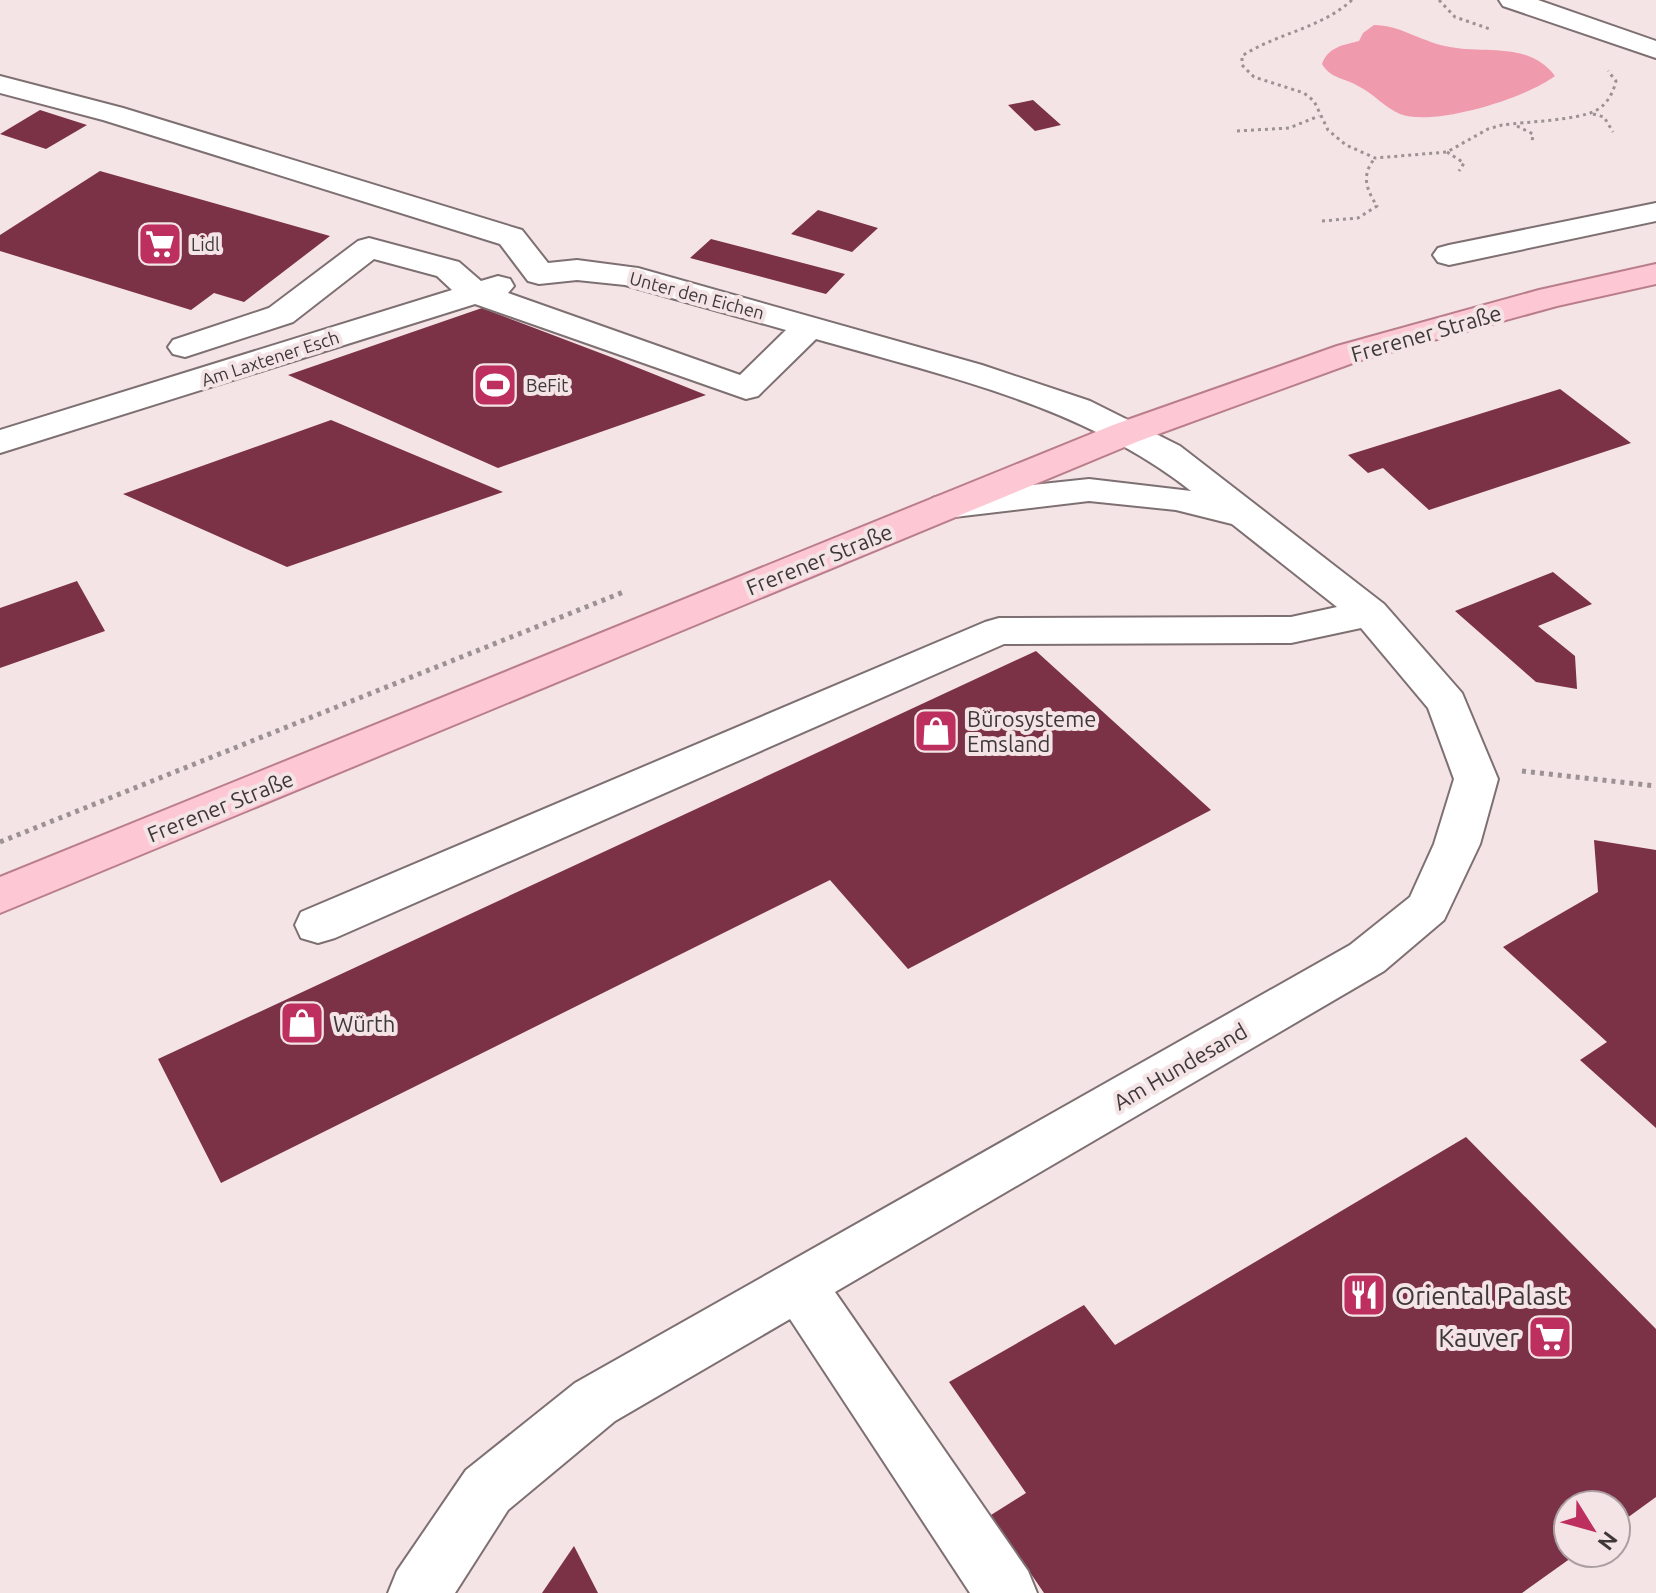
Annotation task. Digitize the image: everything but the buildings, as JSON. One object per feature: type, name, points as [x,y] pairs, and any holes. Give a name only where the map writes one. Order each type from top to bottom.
[{"type":"main road","name":"Frerener Straße","points":[[0,896],[1126,433],[1349,353],[1551,297],[1656,274]]},
{"type":"street","points":[[1512,0],[1656,50]]},
{"type":"street","points":[[0,84],[113,114],[511,237],[539,274]]},
{"type":"street","points":[[1449,255],[1656,212]]},
{"type":"street","points":[[185,347],[281,315],[369,248],[448,269],[475,293],[746,389],[809,327]]},
{"type":"street","name":"Unter den Eichen","points":[[539,274],[577,270],[627,275],[970,372],[1077,409],[1126,433]]},
{"type":"street","name":"Am Laxtener Esch","points":[[0,442],[539,274]]},
{"type":"street","name":"Am Hundesand","points":[[419,1593],[487,1490],[595,1402],[1367,958],[1428,908],[1457,844],[1476,779],[1447,703],[1370,613],[1167,454],[1126,433]]},
{"type":"street","points":[[946,506],[1089,490],[1120,491],[1176,499],[1246,516]]},
{"type":"street","points":[[318,925],[999,631],[1291,630],[1370,613]]},
{"type":"street","points":[[799,1286],[1006,1593]]},
{"type":"path","points":[[1352,0],[1334,17],[1297,33],[1258,44],[1242,56],[1242,65],[1246,71],[1268,82],[1304,93],[1314,101],[1328,130],[1346,145],[1375,158],[1447,152],[1488,129],[1592,113],[1604,106],[1614,90],[1616,81],[1605,68]]},
{"type":"path","points":[[1439,0],[1455,17],[1490,29]]},
{"type":"path","points":[[1592,113],[1604,117],[1613,132]]},
{"type":"path","points":[[1237,131],[1264,132],[1290,128],[1319,116]]},
{"type":"path","points":[[1517,125],[1533,134],[1532,142]]},
{"type":"path","points":[[1447,152],[1464,163],[1459,171]]},
{"type":"path","points":[[1322,221],[1353,221],[1377,206],[1367,193],[1364,181],[1369,164],[1375,158]]},
{"type":"path","points":[[0,842],[641,585]]},
{"type":"path","points":[[1470,766],[1656,786]]},
{"type":"shaded area","points":[[1374,25],[1445,46],[1518,53],[1532,57],[1555,76],[1523,93],[1479,108],[1434,117],[1400,114],[1353,83],[1334,75],[1322,64],[1332,50],[1359,41],[1363,33]]},
{"type":"place","name":"Lidl","points":[[160,244]]},
{"type":"place","name":"BeFit","points":[[495,385]]},
{"type":"place","name":"Bürosysteme Emsland","points":[[936,731]]},
{"type":"place","name":"Würth","points":[[302,1023]]},
{"type":"place","name":"Oriental Palast","points":[[1364,1295]]},
{"type":"place","name":"Kauver","points":[[1550,1337]]}]
